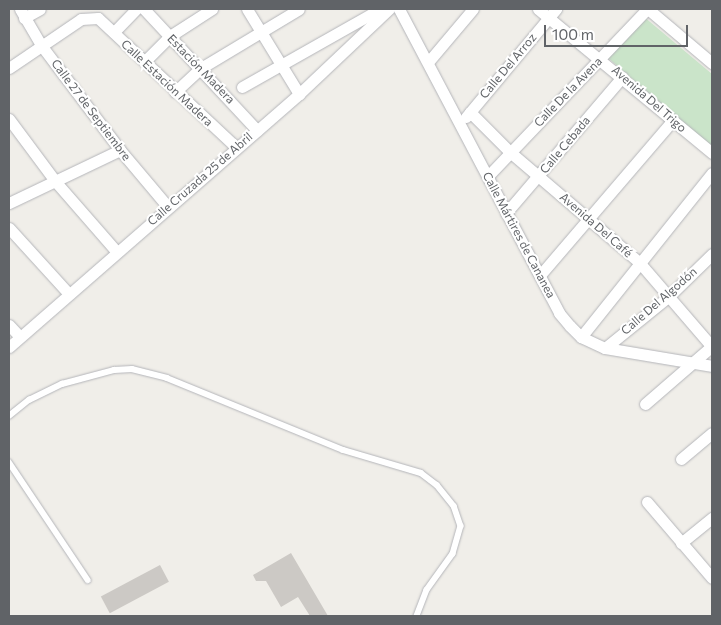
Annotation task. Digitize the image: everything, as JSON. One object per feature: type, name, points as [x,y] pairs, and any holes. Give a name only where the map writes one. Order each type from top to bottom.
[{"type":"street","points":[[22,13],[40,9]]},
{"type":"street","points":[[114,32],[136,9]]},
{"type":"street","name":"Estación Madera","points":[[144,9],[258,130]]},
{"type":"street","points":[[146,62],[170,36],[212,9]]},
{"type":"street","points":[[247,9],[300,94]]},
{"type":"street","points":[[175,92],[201,68],[299,9]]},
{"type":"street","points":[[242,87],[380,9]]},
{"type":"street","name":"Calle Cruzada 25 de Abril","points":[[9,347],[300,94],[389,9]]},
{"type":"street","name":"Calle Mártires de Cananea","points":[[399,9],[429,61],[506,213],[541,274],[559,313],[581,337],[605,348],[712,366]]},
{"type":"street","points":[[429,61],[473,9]]},
{"type":"street","name":"Avenida Del Trigo","points":[[538,9],[552,13],[622,77],[712,153]]},
{"type":"street","points":[[647,9],[712,63]]},
{"type":"street","name":"Calle De la Avena","points":[[488,176],[647,9]]},
{"type":"street","name":"Calle 27 de Septiembre","points":[[22,13],[41,45],[120,150],[168,207]]},
{"type":"street","name":"Calle Del Arroz","points":[[460,123],[552,13]]},
{"type":"street","name":"Calle Estación Madera","points":[[41,45],[81,20],[98,18],[237,148]]},
{"type":"street","points":[[9,68],[41,45]]},
{"type":"street","name":"Calle Cebada","points":[[506,213],[622,77]]},
{"type":"street","name":"Avenida Del Café","points":[[470,112],[510,152],[639,262],[712,346]]},
{"type":"street","points":[[9,119],[55,181],[117,252]]},
{"type":"street","points":[[541,274],[673,120]]},
{"type":"street","points":[[9,203],[120,150]]},
{"type":"street","points":[[581,337],[712,173]]},
{"type":"street","points":[[9,228],[69,294]]},
{"type":"street","name":"Calle Del Algodón","points":[[605,348],[668,297],[712,254]]},
{"type":"street","points":[[9,325],[20,337]]},
{"type":"street","points":[[645,404],[712,346]]},
{"type":"street","points":[[681,459],[712,433]]},
{"type":"street","points":[[647,502],[712,578]]},
{"type":"street","points":[[681,543],[712,518]]},
{"type":"lane","points":[[9,416],[29,400],[62,384],[114,370],[132,369],[167,378],[342,450],[420,473],[437,485],[454,506],[461,526],[453,554],[427,590],[417,616]]},
{"type":"lane","points":[[9,462],[88,580]]},
{"type":"green space","points":[[643,16],[712,74],[712,147],[608,58]]},
{"type":"building","points":[[291,553],[328,616],[310,616],[298,597],[281,607],[266,581],[256,581],[253,575]]},
{"type":"building","points":[[160,565],[169,582],[110,613],[101,596]]}]
